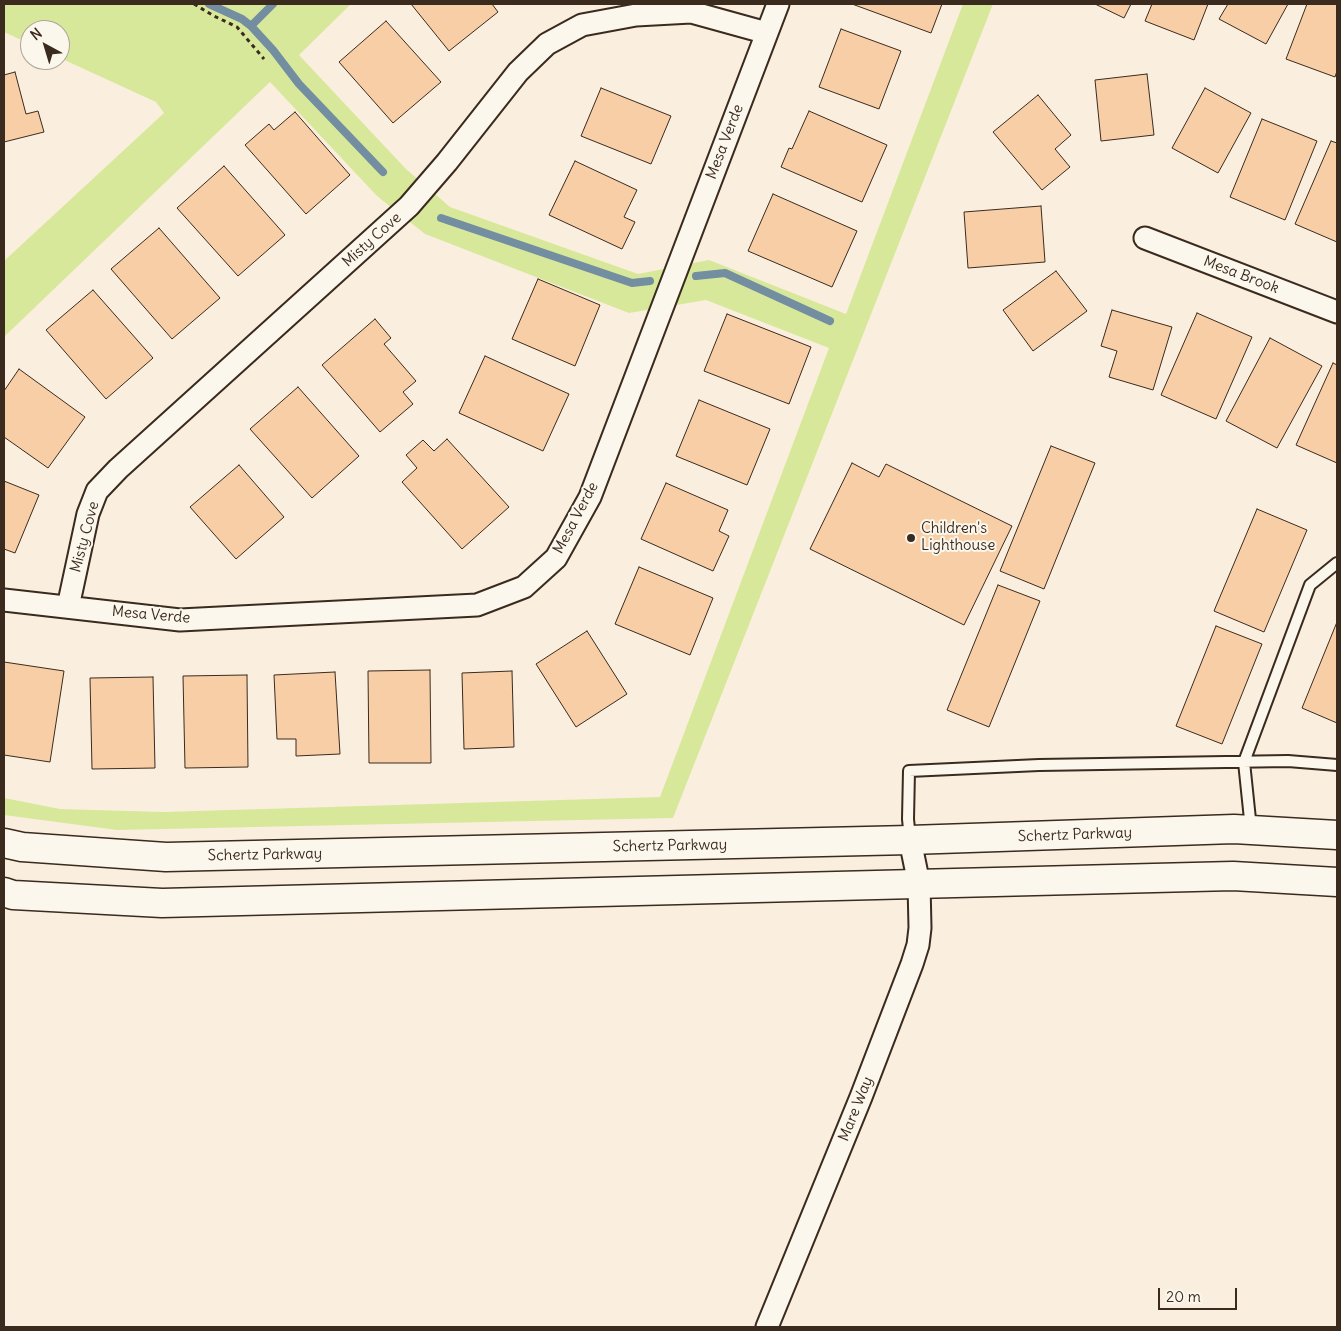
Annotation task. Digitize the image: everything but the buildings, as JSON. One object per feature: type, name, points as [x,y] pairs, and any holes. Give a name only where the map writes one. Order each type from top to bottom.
[{"type":"main road","name":"Schertz Parkway","points":[[4,843],[22,847],[166,857],[910,840],[1234,829],[1337,835]]},
{"type":"main road","points":[[4,892],[162,903],[1233,876],[1337,882]]},
{"type":"street","name":"Mesa Verde","points":[[4,600],[180,620],[478,605],[524,588],[556,558],[590,497],[778,4]]},
{"type":"street","name":"Misty Cove","points":[[68,607],[88,514],[97,491],[118,468],[409,206],[447,162],[518,72],[547,44],[582,25],[636,15],[691,12],[767,33]]},
{"type":"street","name":"Mesa Brook","points":[[1145,238],[1337,312]]},
{"type":"street","name":"Mare Way","points":[[767,1327],[861,1097],[918,946],[920,928],[919,884],[910,840]]},
{"type":"lane","points":[[1251,830],[1244,762],[1310,585],[1337,562]]},
{"type":"lane","points":[[910,840],[908,819],[909,771],[1049,765],[1288,761],[1337,765]]},
{"type":"path","points":[[194,4],[237,27],[264,59]]},
{"type":"green space","points":[[4,4],[351,4],[299,55],[406,169],[450,207],[638,274],[709,260],[846,314],[963,4],[993,4],[673,818],[117,830],[4,815],[4,798],[60,809],[164,812],[660,797],[829,348],[706,300],[629,313],[425,234],[377,196],[270,82],[4,337],[4,261],[164,113],[156,102],[70,63],[70,20],[20,20],[20,39],[4,32]]},
{"type":"waterway","points":[[209,4],[242,19],[251,26],[273,50],[299,84],[383,172]]},
{"type":"waterway","points":[[251,26],[273,4]]},
{"type":"waterway","points":[[441,218],[632,283],[650,281]]},
{"type":"waterway","points":[[696,276],[725,273],[830,321]]},
{"type":"place","name":"Children's Lighthouse","points":[[911,538]]}]
